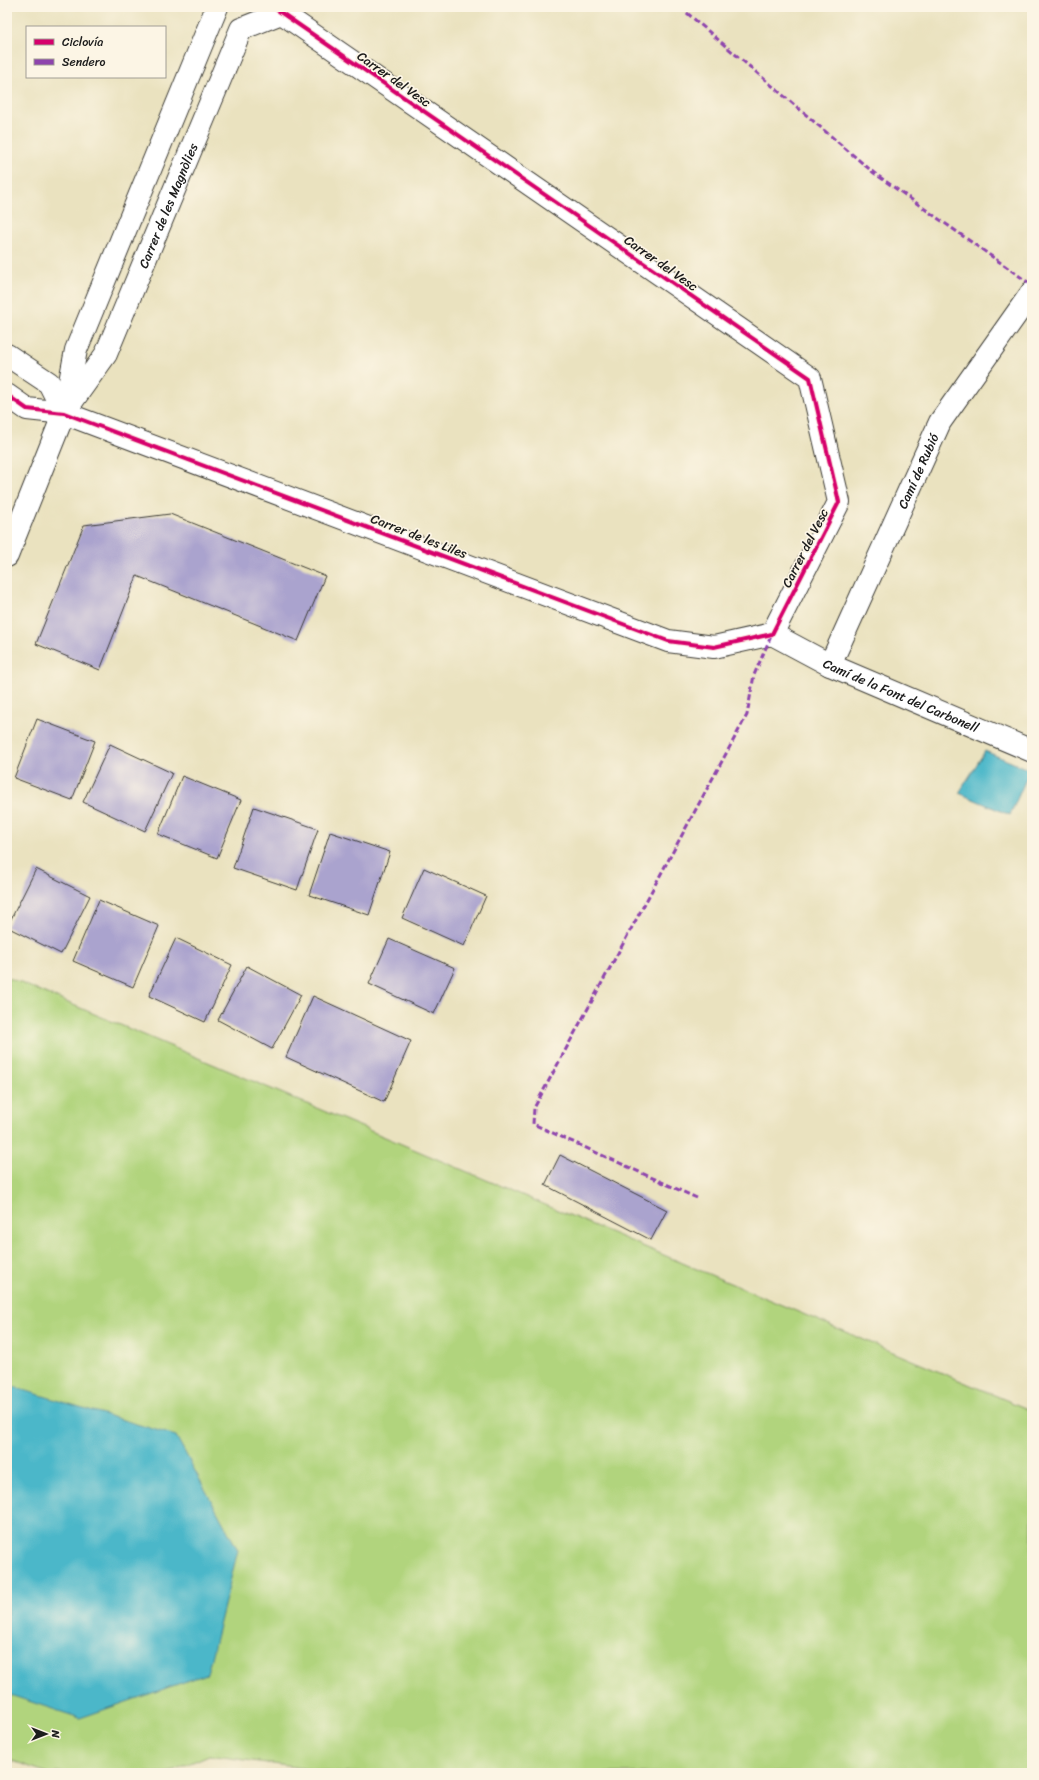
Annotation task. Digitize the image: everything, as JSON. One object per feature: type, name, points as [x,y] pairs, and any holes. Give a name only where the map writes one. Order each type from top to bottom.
[{"type":"street","name":"Carrer de les Magnòlies","points":[[7,556],[64,413],[76,350],[217,7]]},
{"type":"street","name":"Carrer de les Magnòlies","points":[[64,413],[106,354],[241,29],[277,10]]},
{"type":"street","name":"Carrer del Vesc","points":[[277,10],[810,378],[839,502],[772,634]]},
{"type":"street","name":"Camí de Rubió","points":[[830,664],[940,422],[1032,292]]},
{"type":"street","points":[[7,355],[49,383],[64,413]]},
{"type":"street","name":"Carrer de les Liles","points":[[7,395],[27,408],[64,413],[668,641],[714,647],[772,634]]},
{"type":"street","name":"Camí de la Font del Carbonell","points":[[772,634],[830,664],[1032,751]]},
{"type":"green space","points":[[7,977],[1032,1411],[1032,1773],[337,1773],[209,1755],[167,1773],[48,1773],[7,1759]]},
{"type":"water","points":[[985,751],[1030,770],[1010,815],[959,793]]},
{"type":"water","points":[[7,1385],[176,1436],[238,1550],[207,1674],[80,1718],[7,1694]]},
{"type":"building","points":[[170,514],[325,576],[298,641],[137,576],[100,670],[36,644],[84,525]]},
{"type":"building","points":[[37,719],[95,741],[72,800],[14,778]]},
{"type":"building","points":[[110,744],[172,773],[145,831],[83,802]]},
{"type":"building","points":[[182,776],[241,800],[217,858],[158,834]]},
{"type":"building","points":[[254,807],[318,829],[297,890],[233,868]]},
{"type":"building","points":[[330,832],[390,852],[369,915],[309,895]]},
{"type":"building","points":[[424,868],[486,896],[464,946],[402,918]]},
{"type":"building","points":[[36,869],[90,896],[61,954],[7,927]]},
{"type":"building","points":[[99,900],[159,926],[133,987],[73,961]]},
{"type":"building","points":[[176,938],[232,965],[205,1022],[149,996]]},
{"type":"building","points":[[389,939],[455,968],[434,1014],[369,984]]},
{"type":"building","points":[[247,966],[301,995],[272,1049],[218,1020]]},
{"type":"building","points":[[313,996],[411,1041],[384,1102],[286,1057]]},
{"type":"building","points":[[560,1155],[667,1210],[651,1240],[545,1185]]},
{"type":"marked path","points":[[680,7],[874,173],[1032,285]]},
{"type":"marked path","points":[[697,1198],[533,1124],[534,1108],[747,715],[754,675],[772,634]]},
{"type":"cycle path","points":[[7,395],[27,409],[64,413],[668,641],[714,647],[772,634],[839,502],[810,378],[273,7]]}]
